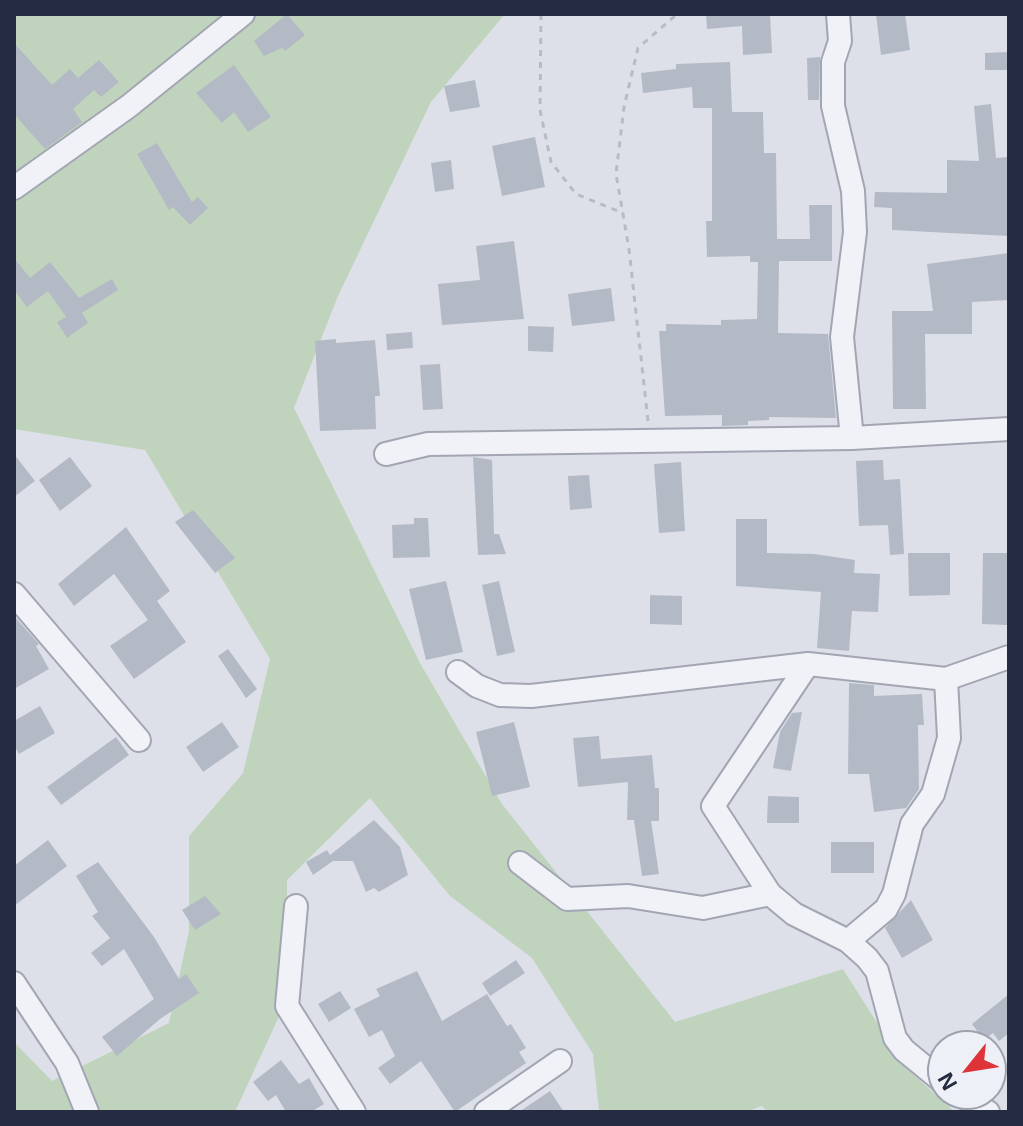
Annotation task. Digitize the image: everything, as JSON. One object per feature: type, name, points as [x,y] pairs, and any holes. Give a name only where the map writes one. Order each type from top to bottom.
[{"type":"street","points":[[14,188],[129,106],[243,14]]},
{"type":"street","points":[[838,14],[840,41],[833,62],[833,106],[853,191],[855,232],[842,337],[852,438]]},
{"type":"street","points":[[386,454],[428,444],[650,438],[852,438],[1009,429]]},
{"type":"street","points":[[14,594],[139,740]]},
{"type":"street","points":[[458,672],[477,686],[500,695],[531,696],[808,664],[946,679],[1009,657]]},
{"type":"street","points":[[808,664],[774,719],[713,801],[713,806],[770,894],[794,914],[848,941],[877,971],[895,1038],[927,1069]]},
{"type":"street","points":[[848,941],[886,909],[894,894],[912,824],[933,794],[949,738],[946,679]]},
{"type":"street","points":[[520,863],[567,899],[628,896],[703,908],[770,894]]},
{"type":"street","points":[[296,906],[287,1006],[354,1112]]},
{"type":"street","points":[[14,983],[67,1063],[87,1112]]},
{"type":"street","points":[[486,1112],[560,1061]]},
{"type":"path","points":[[541,14],[540,110],[551,162],[576,194],[623,213]]},
{"type":"path","points":[[650,438],[616,174],[624,107],[638,48],[676,15]]},
{"type":"green space","points":[[14,14],[505,14],[431,102],[338,296],[294,408],[420,663],[502,804],[675,1022],[843,969],[905,1067],[927,1087],[927,1110],[955,1112],[768,1112],[762,1106],[746,1112],[599,1112],[593,1054],[532,958],[450,896],[370,798],[287,880],[287,999],[235,1112],[14,1112],[14,1042],[52,1081],[169,1023],[189,931],[189,836],[243,773],[270,659],[145,450],[14,429]]},
{"type":"building","points":[[287,14],[305,35],[285,51],[282,48],[264,56],[254,41]]},
{"type":"building","points":[[706,14],[770,14],[772,53],[743,55],[742,26],[707,29]]},
{"type":"building","points":[[876,14],[905,14],[910,50],[881,55]]},
{"type":"building","points":[[14,43],[52,85],[70,69],[78,78],[99,60],[119,82],[101,97],[94,90],[73,109],[82,122],[45,149],[14,114]]},
{"type":"building","points":[[1009,52],[1009,70],[985,70],[985,53]]},
{"type":"building","points":[[820,57],[819,100],[808,100],[807,58]]},
{"type":"building","points":[[730,62],[732,112],[763,112],[764,153],[776,153],[777,239],[810,239],[809,205],[832,205],[832,261],[779,261],[778,333],[828,334],[836,418],[769,417],[769,420],[748,421],[748,425],[722,426],[722,415],[665,416],[659,331],[666,331],[666,324],[721,325],[721,320],[757,319],[758,262],[750,262],[750,256],[707,257],[706,221],[712,221],[712,108],[693,108],[692,87],[643,93],[641,73],[676,69],[676,64]]},
{"type":"building","points":[[234,65],[271,117],[248,132],[234,112],[222,123],[196,93]]},
{"type":"building","points":[[475,80],[480,107],[450,112],[444,86]]},
{"type":"building","points":[[991,104],[996,158],[1009,157],[1009,236],[892,230],[892,208],[874,207],[875,192],[947,193],[947,160],[979,161],[974,106]]},
{"type":"building","points":[[535,137],[545,187],[502,196],[492,146]]},
{"type":"building","points":[[157,143],[192,202],[198,197],[208,208],[190,225],[173,207],[169,210],[137,154]]},
{"type":"building","points":[[451,160],[454,189],[435,192],[431,163]]},
{"type":"building","points":[[514,241],[524,319],[442,325],[438,284],[480,280],[476,246]]},
{"type":"building","points":[[1009,253],[1009,300],[972,302],[972,334],[925,334],[926,409],[893,409],[892,311],[933,311],[927,264]]},
{"type":"building","points":[[14,258],[30,278],[50,262],[79,298],[112,279],[118,290],[82,313],[88,323],[67,338],[57,322],[66,317],[48,291],[27,307],[14,290]]},
{"type":"building","points":[[611,288],[615,321],[572,326],[568,294]]},
{"type":"building","points":[[528,326],[554,327],[553,352],[528,351]]},
{"type":"building","points":[[412,332],[413,348],[387,350],[386,334]]},
{"type":"building","points":[[336,339],[336,343],[375,340],[380,396],[375,396],[376,429],[320,431],[315,341]]},
{"type":"building","points":[[440,364],[443,409],[423,410],[420,365]]},
{"type":"building","points":[[14,454],[35,481],[14,497]]},
{"type":"building","points":[[70,457],[92,486],[60,511],[39,480]]},
{"type":"building","points":[[473,457],[492,460],[494,534],[499,534],[506,554],[478,555]]},
{"type":"building","points":[[883,460],[884,480],[900,479],[904,554],[890,555],[888,525],[859,526],[856,461]]},
{"type":"building","points":[[681,462],[685,531],[659,533],[654,464]]},
{"type":"building","points":[[589,475],[592,508],[570,510],[568,476]]},
{"type":"building","points":[[193,510],[235,558],[215,573],[175,522]]},
{"type":"building","points":[[414,518],[428,518],[430,557],[393,558],[392,525],[414,524]]},
{"type":"building","points":[[736,519],[767,519],[767,553],[814,554],[855,560],[854,573],[880,574],[878,612],[852,611],[849,651],[817,648],[821,592],[736,586]]},
{"type":"building","points":[[126,527],[170,591],[157,601],[186,642],[134,679],[110,646],[148,620],[114,574],[74,606],[58,584]]},
{"type":"building","points":[[908,553],[950,553],[950,595],[909,596]]},
{"type":"building","points":[[983,553],[1007,553],[1007,625],[982,624]]},
{"type":"building","points":[[446,581],[463,652],[426,660],[409,589]]},
{"type":"building","points":[[499,581],[515,652],[497,656],[482,585]]},
{"type":"building","points":[[650,595],[682,596],[682,625],[650,624]]},
{"type":"building","points":[[14,616],[39,644],[36,646],[49,669],[14,689]]},
{"type":"building","points":[[228,649],[257,689],[246,698],[218,656]]},
{"type":"building","points":[[849,683],[874,685],[874,696],[922,694],[924,725],[918,725],[919,789],[906,808],[874,812],[869,774],[848,774]]},
{"type":"building","points":[[40,706],[55,733],[19,754],[14,745],[14,721]]},
{"type":"building","points":[[802,712],[791,771],[773,768],[780,732],[792,713]]},
{"type":"building","points":[[222,722],[239,747],[203,772],[186,747]]},
{"type":"building","points":[[514,722],[530,787],[492,796],[476,732]]},
{"type":"building","points":[[599,736],[601,759],[652,755],[655,788],[659,788],[659,821],[651,821],[659,874],[642,876],[634,820],[627,820],[628,782],[578,787],[573,738]]},
{"type":"building","points":[[116,737],[129,755],[61,805],[47,787]]},
{"type":"building","points":[[768,796],[799,797],[799,823],[767,823]]},
{"type":"building","points":[[374,820],[400,847],[408,875],[379,892],[374,888],[366,892],[353,861],[333,861],[313,875],[306,862],[327,850],[330,855]]},
{"type":"building","points":[[48,840],[67,866],[14,906],[14,866]]},
{"type":"building","points":[[831,842],[874,842],[874,873],[831,873]]},
{"type":"building","points":[[98,862],[154,937],[179,979],[186,974],[199,993],[160,1019],[117,1056],[102,1037],[154,999],[124,949],[102,966],[91,953],[110,938],[92,916],[98,912],[76,876]]},
{"type":"building","points":[[205,896],[221,914],[195,930],[182,910]]},
{"type":"building","points":[[911,900],[933,940],[902,958],[885,928]]},
{"type":"building","points":[[516,960],[525,973],[490,996],[482,983]]},
{"type":"building","points":[[417,971],[442,1021],[487,994],[507,1026],[511,1024],[526,1048],[519,1052],[526,1063],[455,1112],[421,1061],[390,1084],[378,1068],[395,1056],[382,1030],[369,1037],[354,1009],[380,996],[376,989]]},
{"type":"building","points":[[340,991],[351,1008],[329,1022],[318,1004]]},
{"type":"building","points":[[1009,994],[1009,1033],[1007,1035],[1007,1030],[976,1030],[972,1024]]},
{"type":"building","points":[[281,1060],[299,1084],[309,1078],[324,1104],[311,1112],[286,1112],[276,1095],[268,1101],[253,1082]]},
{"type":"building","points":[[550,1091],[564,1112],[519,1112]]}]
